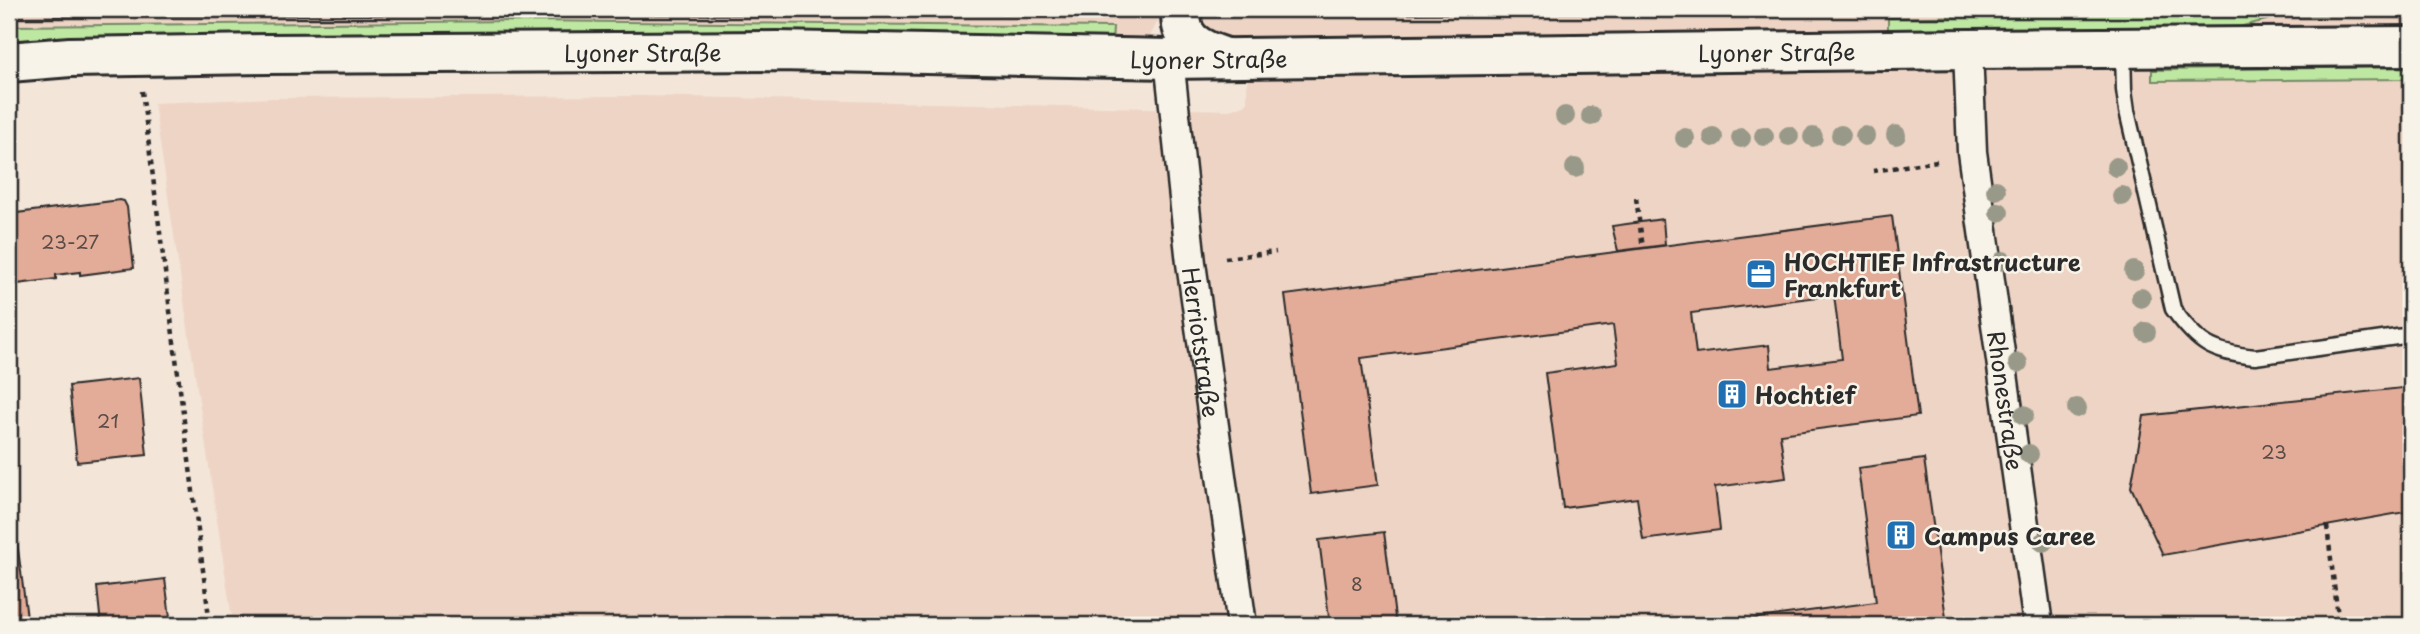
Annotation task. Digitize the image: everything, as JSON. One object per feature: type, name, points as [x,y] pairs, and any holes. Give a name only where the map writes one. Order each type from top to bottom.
[{"type":"main road","points":[[1182,9],[1181,27],[1188,38],[1203,51],[1223,57]]},
{"type":"main road","name":"Lyoner Straße","points":[[9,62],[70,57],[255,54],[749,51],[1169,59],[2411,46]]},
{"type":"street","name":"Rhonestraße","points":[[1968,49],[1972,152],[2038,625]]},
{"type":"street","name":"Herriotstraße","points":[[1169,59],[1191,263],[1242,625]]},
{"type":"lane","points":[[2123,48],[2123,90],[2127,111],[2173,309],[2188,329],[2203,343],[2229,354],[2255,357],[2411,335]]},
{"type":"path","points":[[142,90],[210,625]]},
{"type":"path","points":[[1873,171],[1937,161]]},
{"type":"path","points":[[1636,198],[1643,248]]},
{"type":"path","points":[[1225,258],[1276,252]]},
{"type":"path","points":[[2327,526],[2339,625]]},
{"type":"shaded area","points":[[9,9],[1164,9],[1147,42],[9,43]]},
{"type":"shaded area","points":[[1197,9],[2411,9],[2411,625],[233,625],[154,103],[275,98],[642,96],[1230,110],[1247,104],[1248,42],[1219,42],[1203,33]]},
{"type":"green space","points":[[2283,9],[2411,9],[2411,15],[2282,16],[2223,31],[1888,36],[1888,18]]},
{"type":"green space","points":[[527,21],[1113,27],[1112,43],[9,43],[9,26]]},
{"type":"green space","points":[[2411,67],[2411,79],[2152,81],[2152,70]]},
{"type":"building","points":[[124,201],[127,207],[134,268],[80,275],[80,272],[56,275],[56,279],[9,285],[9,214]]},
{"type":"building","name":"Hochtief","points":[[1892,216],[1918,416],[1780,434],[1786,478],[1715,487],[1720,530],[1643,540],[1637,498],[1563,508],[1545,373],[1618,363],[1613,325],[1361,358],[1378,485],[1311,494],[1285,295]],"holes":[[[1834,295],[1842,359],[1771,368],[1769,345],[1696,354],[1691,313]]]},
{"type":"building","points":[[1663,219],[1665,245],[1618,251],[1612,226]]},
{"type":"building","points":[[139,378],[147,455],[77,462],[69,386]]},
{"type":"building","points":[[2411,387],[2411,511],[2163,555],[2131,487],[2144,416]]},
{"type":"building","name":"Campus Caree","points":[[1924,459],[1947,625],[1706,625],[1876,602],[1858,468]]},
{"type":"building","points":[[9,481],[28,625],[9,625]]},
{"type":"building","points":[[1384,532],[1396,625],[1330,625],[1319,540]]},
{"type":"building","points":[[165,579],[171,625],[101,625],[97,587]]},
{"type":"tram line","points":[[9,17],[1417,14],[1886,9]]},
{"type":"place","name":"HOCHTIEF Infrastructure Frankfurt","points":[[1761,274]]},
{"type":"place","name":"Hochtief","points":[[1732,394]]},
{"type":"place","name":"Campus Caree","points":[[1901,535]]}]
